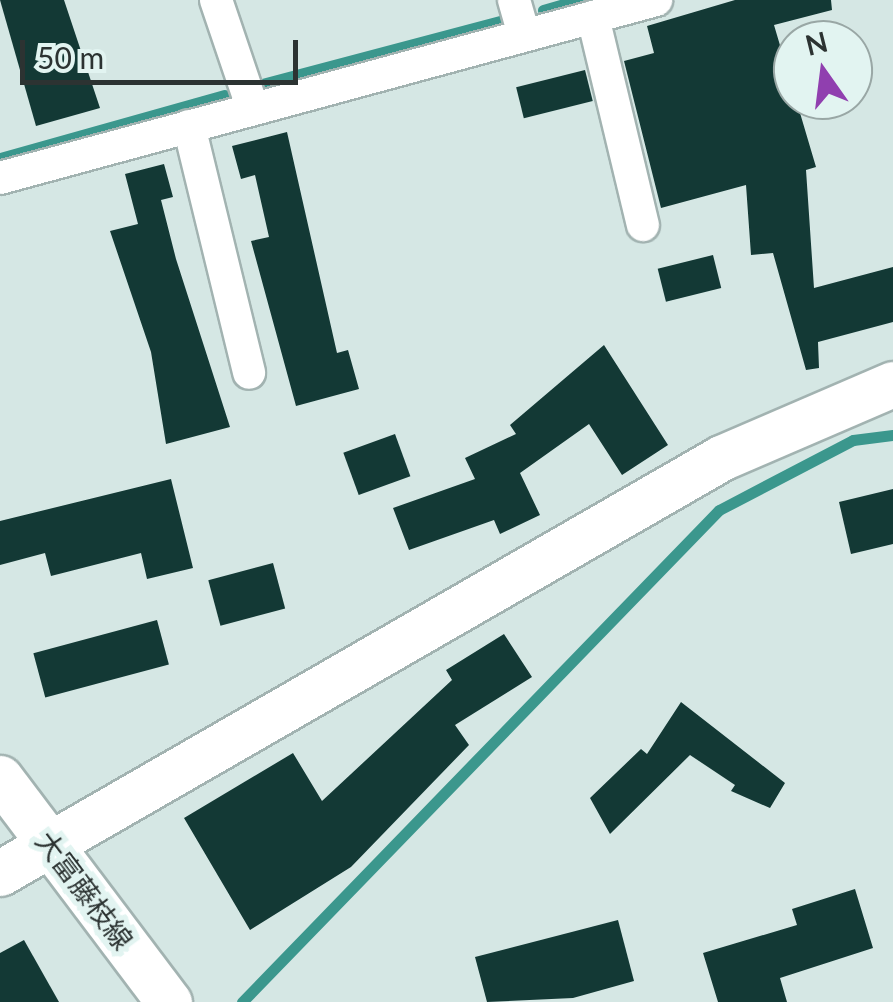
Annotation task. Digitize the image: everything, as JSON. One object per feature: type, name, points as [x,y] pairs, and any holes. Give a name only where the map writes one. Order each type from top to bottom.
[{"type":"street","points":[[216,0],[252,109]]},
{"type":"street","points":[[514,0],[524,35]]},
{"type":"street","points":[[0,178],[656,0]]},
{"type":"street","points":[[593,17],[643,225]]},
{"type":"street","points":[[189,126],[249,373]]},
{"type":"street","points":[[0,873],[720,458],[893,384]]},
{"type":"street","name":"大富藤枝線","points":[[0,778],[169,1002]]},
{"type":"building","points":[[0,0],[64,0],[100,108],[36,126]]},
{"type":"building","points":[[735,0],[831,0],[832,10],[793,20],[773,20],[773,120],[802,120],[816,167],[806,170],[814,288],[893,267],[893,322],[818,342],[819,368],[806,370],[773,253],[751,255],[746,185],[661,208],[624,61],[654,53],[647,26]]},
{"type":"building","points":[[585,70],[593,101],[524,118],[516,87]]},
{"type":"building","points":[[287,132],[337,353],[348,350],[359,389],[296,406],[251,241],[269,237],[255,175],[241,179],[232,146]]},
{"type":"building","points":[[164,164],[173,197],[161,200],[230,427],[166,444],[151,352],[110,231],[138,224],[125,174]]},
{"type":"building","points":[[713,255],[721,288],[666,302],[658,269]]},
{"type":"building","points":[[604,345],[668,445],[622,475],[589,424],[520,473],[540,515],[500,534],[494,520],[409,550],[393,508],[475,479],[465,458],[516,434],[510,425]]},
{"type":"building","points":[[395,434],[410,476],[359,495],[343,453]]},
{"type":"building","points":[[171,479],[193,568],[147,579],[141,553],[51,576],[45,553],[0,565],[0,521]]},
{"type":"building","points":[[893,489],[893,544],[851,554],[839,502]]},
{"type":"building","points":[[273,563],[285,608],[220,626],[208,580]]},
{"type":"building","points":[[157,620],[169,664],[45,698],[33,653]]},
{"type":"building","points":[[504,634],[532,677],[455,725],[469,745],[351,867],[250,930],[184,818],[293,753],[322,801],[452,680],[446,670]]},
{"type":"building","points":[[681,702],[785,783],[770,808],[731,791],[735,785],[690,755],[610,834],[590,798],[641,749],[647,754]]},
{"type":"building","points":[[855,889],[873,948],[780,978],[787,1002],[718,1002],[703,953],[797,925],[792,909]]},
{"type":"building","points":[[618,920],[634,981],[573,998],[487,1002],[475,957]]},
{"type":"building","points":[[24,940],[59,1002],[0,1002],[0,953]]},
{"type":"waterway","points":[[543,10],[578,0]]},
{"type":"waterway","points":[[262,84],[501,21]]},
{"type":"waterway","points":[[0,158],[224,95]]},
{"type":"waterway","points":[[242,1002],[719,510],[853,440],[893,435]]}]
